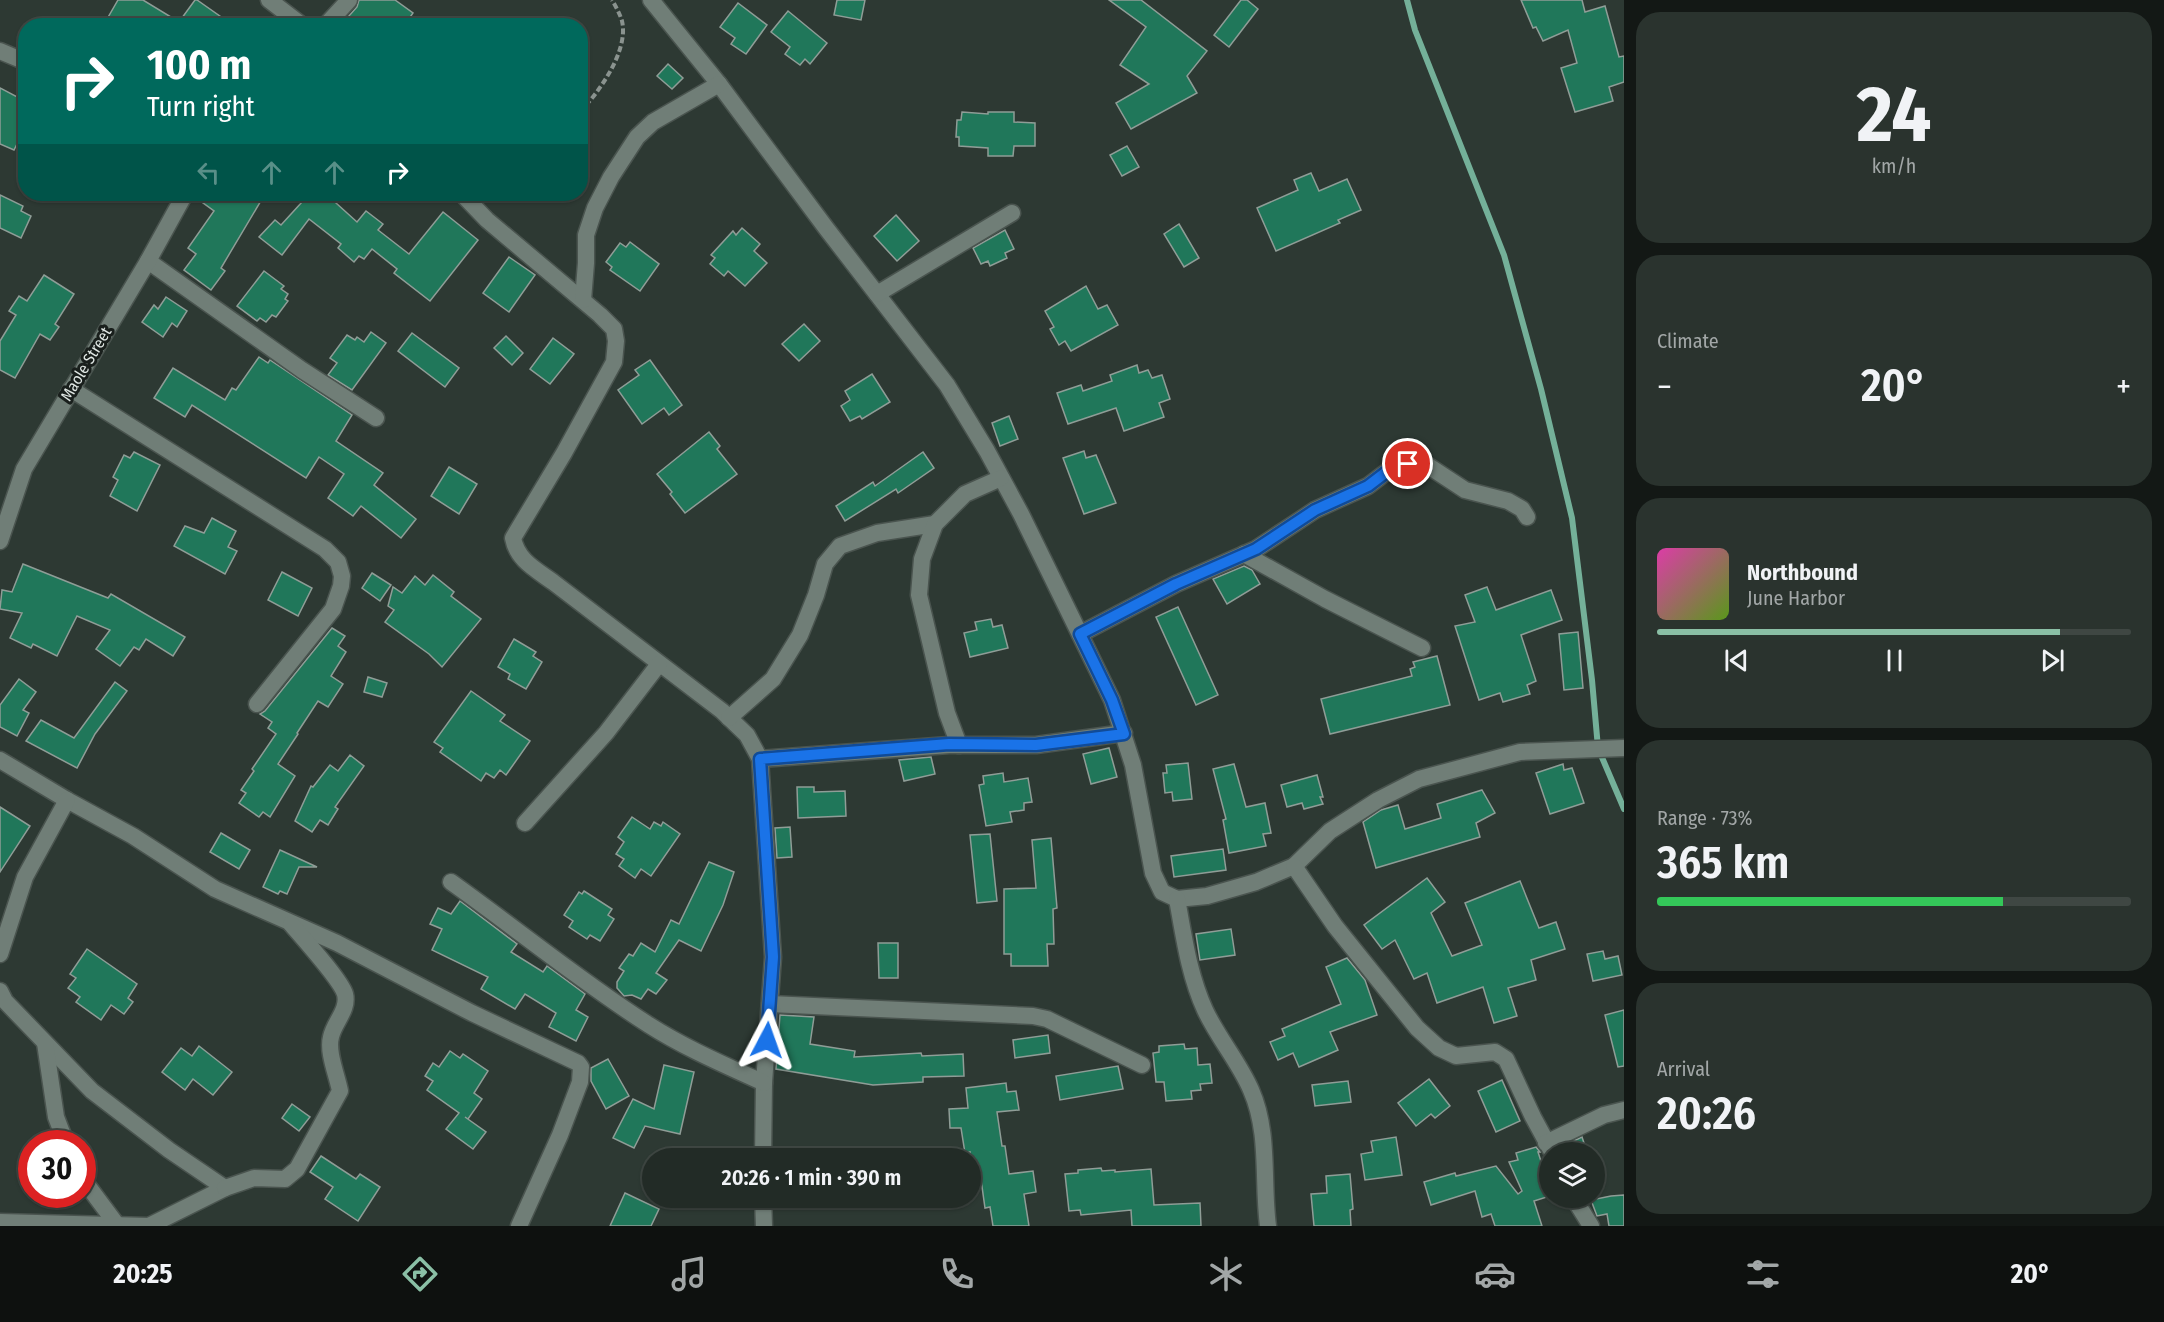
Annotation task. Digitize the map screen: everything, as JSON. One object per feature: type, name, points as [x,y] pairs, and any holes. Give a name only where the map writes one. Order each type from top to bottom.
[{"type":"street","points":[[269,0],[289,18]]},
{"type":"street","points":[[332,18],[349,0]]},
{"type":"street","points":[[651,0],[719,84],[947,385],[1001,478],[1112,700],[1133,765],[1153,873],[1162,892],[1177,899],[1207,896],[1256,882],[1294,866],[1330,831],[1378,800],[1419,779],[1520,752],[1624,748]]},
{"type":"street","points":[[0,51],[18,59]]},
{"type":"street","points":[[583,300],[586,236],[595,208],[611,177],[637,137],[653,122],[719,84]]},
{"type":"street","name":"Maole Street","points":[[0,541],[24,469],[181,201]]},
{"type":"street","points":[[469,201],[487,220],[600,315],[614,329],[616,341],[614,362],[513,538],[514,548],[524,562],[729,718],[747,735],[760,759],[773,957],[764,1083],[763,1148]]},
{"type":"street","points":[[877,294],[1012,213]]},
{"type":"street","points":[[148,261],[302,370],[376,418]]},
{"type":"street","points":[[71,389],[325,549],[338,562],[342,576],[341,586],[333,609],[257,704]]},
{"type":"street","points":[[1080,634],[1176,584],[1256,549],[1315,510],[1368,486],[1385,473],[1408,464],[1420,462],[1465,490],[1508,501],[1522,509],[1527,517]]},
{"type":"street","points":[[959,745],[947,713],[919,595],[922,559],[935,524],[965,494],[1001,478]]},
{"type":"street","points":[[729,718],[773,679],[800,635],[816,595],[825,564],[840,546],[877,533],[935,524]]},
{"type":"street","points":[[1244,554],[1325,599],[1422,648]]},
{"type":"street","points":[[525,823],[606,733],[659,664]]},
{"type":"street","points":[[760,759],[959,745],[1036,745],[1124,734]]},
{"type":"street","points":[[0,760],[133,836],[215,889],[287,919],[578,1063],[581,1067],[580,1082],[564,1125],[517,1225]]},
{"type":"street","points":[[0,954],[25,877],[67,800]]},
{"type":"street","points":[[1294,866],[1342,935],[1417,1028],[1438,1048],[1456,1056],[1496,1052],[1506,1059],[1547,1142]]},
{"type":"street","points":[[451,882],[602,993],[651,1026],[708,1058],[764,1083]]},
{"type":"street","points":[[1177,899],[1191,974],[1206,1012],[1251,1090],[1262,1126],[1265,1160],[1264,1196],[1268,1226]]},
{"type":"street","points":[[0,1222],[149,1226],[225,1188],[254,1178],[285,1179],[297,1169],[340,1091],[330,1052],[331,1036],[344,1010],[345,993],[287,919]]},
{"type":"street","points":[[0,991],[6,1001],[92,1091],[169,1150],[225,1188]]},
{"type":"street","points":[[770,1004],[1033,1016],[1047,1019],[1142,1065]]},
{"type":"street","points":[[45,1043],[56,1117],[61,1130]]},
{"type":"street","points":[[1558,1142],[1604,1115],[1624,1110]]},
{"type":"street","points":[[96,1197],[117,1225]]},
{"type":"street","points":[[763,1208],[764,1226]]},
{"type":"street","points":[[1580,1208],[1591,1226]]},
{"type":"path","points":[[588,104],[611,70],[621,42],[623,23],[612,0]]},
{"type":"building","points":[[118,0],[143,0],[172,18],[108,18]]},
{"type":"building","points":[[197,0],[223,18],[182,18]]},
{"type":"building","points":[[359,0],[395,0],[413,13],[410,18],[347,18],[357,7]]},
{"type":"building","points":[[837,0],[865,0],[861,20],[834,15]]},
{"type":"building","points":[[1109,0],[1141,0],[1207,51],[1187,76],[1197,93],[1131,129],[1116,103],[1149,84],[1120,65],[1146,27]]},
{"type":"building","points":[[1241,0],[1247,0],[1258,9],[1229,47],[1214,35]]},
{"type":"building","points":[[1521,0],[1582,0],[1585,12],[1605,6],[1619,57],[1624,56],[1624,82],[1609,87],[1613,101],[1575,112],[1561,68],[1577,63],[1568,30],[1543,41],[1536,27],[1533,28]]},
{"type":"building","points":[[738,3],[767,25],[746,54],[731,44],[735,38],[720,27]]},
{"type":"building","points":[[788,11],[827,43],[810,64],[805,59],[800,65],[785,54],[790,47],[771,32]]},
{"type":"building","points":[[668,64],[683,78],[672,89],[657,76]]},
{"type":"building","points":[[0,88],[18,97],[18,142],[14,150],[0,144]]},
{"type":"building","points":[[962,112],[988,114],[988,112],[1014,112],[1014,122],[1035,123],[1035,146],[1014,146],[1013,156],[988,156],[988,148],[959,146],[959,137],[956,137],[957,120],[961,120]]},
{"type":"building","points":[[1127,146],[1139,167],[1122,176],[1110,155]]},
{"type":"building","points":[[1311,173],[1319,191],[1347,179],[1361,210],[1338,220],[1340,223],[1276,251],[1257,208],[1298,190],[1294,180]]},
{"type":"building","points":[[0,195],[23,206],[21,211],[31,216],[21,238],[0,228]]},
{"type":"building","points":[[200,201],[261,201],[221,268],[225,271],[211,290],[184,270],[196,254],[188,248],[214,211]]},
{"type":"building","points":[[334,201],[357,222],[366,211],[383,224],[378,230],[409,254],[443,212],[478,240],[430,301],[394,273],[397,269],[372,249],[364,259],[359,256],[354,262],[338,248],[341,244],[309,219],[282,255],[259,237],[275,220],[281,225],[302,202]]},
{"type":"building","points":[[896,215],[919,241],[897,261],[874,236]]},
{"type":"building","points":[[1179,224],[1199,258],[1184,267],[1164,234]]},
{"type":"building","points":[[742,228],[760,244],[754,251],[767,263],[745,286],[728,271],[724,276],[710,264],[715,258],[711,255],[733,231],[736,235]]},
{"type":"building","points":[[1005,230],[1014,249],[1005,253],[1007,258],[990,266],[988,261],[981,264],[973,248]]},
{"type":"building","points":[[630,242],[659,264],[640,291],[610,270],[612,267],[606,262],[620,243],[626,247]]},
{"type":"building","points":[[509,257],[535,275],[509,312],[483,293]]},
{"type":"building","points":[[264,271],[284,286],[281,289],[288,294],[285,299],[288,301],[276,317],[272,315],[266,322],[260,318],[257,321],[237,306]]},
{"type":"building","points":[[44,275],[74,294],[55,324],[59,327],[50,340],[40,334],[15,378],[0,370],[0,341],[16,315],[9,311],[19,296],[27,301]]},
{"type":"building","points":[[1086,286],[1098,309],[1107,305],[1118,325],[1071,351],[1065,341],[1059,345],[1050,329],[1054,327],[1045,311]]},
{"type":"building","points":[[166,297],[187,311],[177,327],[172,323],[163,337],[142,322],[154,305],[158,309]]},
{"type":"building","points":[[804,324],[820,341],[799,361],[782,344]]},
{"type":"building","points":[[371,332],[386,343],[352,390],[328,375],[337,363],[330,358],[347,335],[355,340],[357,337],[364,342]]},
{"type":"building","points":[[412,333],[459,368],[445,387],[398,351]]},
{"type":"building","points":[[506,336],[523,353],[512,365],[494,348]]},
{"type":"building","points":[[553,338],[574,354],[550,384],[530,369]]},
{"type":"building","points":[[259,357],[268,363],[270,360],[352,415],[336,441],[383,473],[374,485],[416,519],[401,538],[361,506],[353,516],[328,498],[344,474],[319,457],[306,478],[192,405],[185,417],[154,398],[173,368],[225,400],[232,388],[236,390]]},
{"type":"building","points":[[650,360],[682,405],[669,415],[664,408],[642,424],[618,390],[639,375],[635,370]]},
{"type":"building","points":[[1137,365],[1139,373],[1148,370],[1152,378],[1162,375],[1170,399],[1159,403],[1164,417],[1124,431],[1116,408],[1068,424],[1057,393],[1081,385],[1083,391],[1112,381],[1110,375]]},
{"type":"building","points":[[872,374],[890,402],[862,419],[860,416],[850,421],[841,406],[850,400],[845,391]]},
{"type":"building","points":[[1009,416],[1018,439],[1000,446],[992,423]]},
{"type":"building","points":[[709,432],[720,446],[717,449],[737,474],[685,513],[657,474]]},
{"type":"building","points":[[1084,451],[1086,458],[1096,455],[1116,503],[1084,514],[1063,458]]},
{"type":"building","points":[[134,452],[160,465],[137,511],[110,496],[118,480],[113,477],[124,455],[130,458]]},
{"type":"building","points":[[923,452],[934,468],[898,493],[896,489],[845,521],[836,506],[873,482],[875,486]]},
{"type":"building","points":[[449,467],[477,484],[459,514],[431,496]]},
{"type":"building","points":[[212,518],[236,531],[228,547],[237,551],[225,574],[174,546],[185,526],[204,533]]},
{"type":"building","points":[[23,564],[108,598],[111,594],[185,637],[173,656],[146,639],[139,650],[134,647],[120,666],[96,649],[110,630],[77,616],[57,656],[33,644],[31,648],[10,638],[22,613],[0,609],[2,590],[12,592]]},
{"type":"building","points":[[1244,566],[1252,570],[1260,584],[1227,604],[1213,579]]},
{"type":"building","points":[[282,572],[312,588],[298,616],[268,600]]},
{"type":"building","points":[[372,573],[391,585],[380,601],[362,588]]},
{"type":"building","points":[[433,575],[454,592],[451,596],[481,619],[442,667],[429,654],[385,622],[394,610],[388,606],[393,587],[402,593],[415,576],[425,585]]},
{"type":"building","points":[[1487,587],[1496,610],[1551,590],[1562,620],[1521,635],[1536,681],[1527,685],[1530,694],[1503,702],[1500,693],[1479,700],[1455,626],[1475,622],[1465,595]]},
{"type":"building","points":[[1178,607],[1218,695],[1196,705],[1156,617]]},
{"type":"building","points":[[991,619],[993,627],[1002,625],[1008,648],[970,657],[964,633],[977,630],[975,622]]},
{"type":"building","points":[[332,628],[345,636],[338,646],[346,652],[331,676],[343,684],[328,707],[318,701],[297,733],[278,764],[295,776],[270,817],[263,812],[259,817],[239,803],[246,793],[241,790],[254,771],[252,769],[276,734],[268,728],[272,722],[260,714],[265,711]]},
{"type":"building","points":[[1578,632],[1583,688],[1564,690],[1559,634]]},
{"type":"building","points":[[514,639],[536,652],[533,656],[542,662],[526,689],[508,679],[510,674],[498,667]]},
{"type":"building","points":[[1437,656],[1450,705],[1330,734],[1321,699],[1412,676],[1410,669],[1415,667],[1413,662]]},
{"type":"building","points":[[368,677],[387,683],[382,697],[364,692]]},
{"type":"building","points":[[19,679],[36,692],[23,710],[29,713],[17,736],[0,727],[0,705]]},
{"type":"building","points":[[115,682],[127,691],[95,734],[77,768],[26,741],[41,720],[74,738]]},
{"type":"building","points":[[471,691],[505,715],[500,721],[530,741],[506,775],[500,770],[494,778],[486,773],[481,781],[440,752],[443,748],[434,742]]},
{"type":"building","points":[[1109,748],[1117,777],[1091,784],[1083,754]]},
{"type":"building","points":[[350,755],[364,766],[335,807],[338,809],[328,825],[320,820],[312,832],[295,821],[311,786],[313,787],[330,765],[338,771]]},
{"type":"building","points":[[931,757],[935,774],[904,781],[899,760]]},
{"type":"building","points":[[1188,763],[1192,799],[1173,801],[1172,792],[1165,793],[1163,773],[1167,773],[1166,765]]},
{"type":"building","points":[[1234,764],[1246,807],[1265,803],[1271,833],[1263,834],[1266,846],[1229,853],[1223,820],[1226,819],[1213,769]]},
{"type":"building","points":[[1563,764],[1564,770],[1572,768],[1584,803],[1550,814],[1536,773]]},
{"type":"building","points":[[1003,773],[1004,782],[1028,778],[1032,802],[1024,803],[1024,810],[1010,812],[1012,822],[986,826],[979,785],[984,784],[983,776]]},
{"type":"building","points":[[1317,775],[1323,804],[1304,809],[1302,803],[1287,807],[1281,785]]},
{"type":"building","points":[[797,787],[814,787],[814,792],[845,791],[846,816],[798,818]]},
{"type":"building","points":[[1482,790],[1495,813],[1476,823],[1480,837],[1376,868],[1363,822],[1381,810],[1398,805],[1405,829],[1441,818],[1437,804]]},
{"type":"building","points":[[0,807],[30,826],[0,872]]},
{"type":"building","points":[[632,817],[650,829],[654,822],[661,826],[663,822],[680,834],[651,876],[641,869],[635,878],[619,866],[624,859],[616,854],[624,842],[618,837]]},
{"type":"building","points":[[790,827],[792,857],[777,858],[775,828]]},
{"type":"building","points":[[221,833],[250,850],[239,869],[210,852]]},
{"type":"building","points":[[990,834],[997,901],[977,903],[970,835]]},
{"type":"building","points":[[1051,838],[1057,908],[1053,909],[1054,944],[1047,944],[1048,966],[1011,966],[1011,954],[1004,954],[1004,889],[1036,888],[1032,840]]},
{"type":"building","points":[[1223,849],[1226,870],[1174,877],[1171,856]]},
{"type":"building","points":[[280,850],[317,867],[299,867],[287,894],[280,891],[278,894],[263,887]]},
{"type":"building","points":[[709,862],[734,872],[723,905],[701,951],[679,940],[656,973],[667,980],[656,994],[648,989],[641,999],[632,995],[624,996],[617,988],[617,982],[624,971],[619,968],[629,954],[633,956],[641,943],[655,952],[671,920],[679,924]]},
{"type":"building","points":[[1427,878],[1445,902],[1431,913],[1452,956],[1482,945],[1465,903],[1520,881],[1539,928],[1556,922],[1565,949],[1531,960],[1536,980],[1508,988],[1517,1016],[1494,1023],[1483,987],[1437,1003],[1427,973],[1414,979],[1395,940],[1382,949],[1364,925]]},
{"type":"building","points":[[584,891],[612,909],[608,915],[614,919],[600,941],[590,935],[587,939],[569,927],[573,921],[564,915],[579,892],[582,894]]},
{"type":"building","points":[[460,901],[517,944],[511,952],[543,972],[547,966],[585,994],[576,1010],[588,1017],[576,1041],[549,1027],[556,1013],[525,994],[515,1009],[481,989],[488,977],[432,950],[442,929],[430,924],[438,908],[451,914]]},
{"type":"building","points":[[1231,929],[1235,955],[1200,960],[1196,934]]},
{"type":"building","points":[[878,943],[898,943],[898,978],[879,978]]},
{"type":"building","points":[[87,949],[137,984],[128,998],[133,1002],[124,1014],[111,1005],[101,1020],[76,1002],[80,997],[68,988],[76,978],[70,974]]},
{"type":"building","points":[[1603,951],[1605,959],[1618,956],[1622,975],[1593,981],[1587,954]]},
{"type":"building","points":[[1347,958],[1365,980],[1377,1015],[1330,1032],[1338,1050],[1299,1067],[1293,1053],[1278,1060],[1270,1042],[1285,1036],[1282,1029],[1341,1004],[1326,967]]},
{"type":"building","points":[[1624,1010],[1624,1066],[1618,1067],[1605,1015]]},
{"type":"building","points":[[780,1015],[814,1017],[810,1044],[855,1051],[854,1057],[921,1053],[922,1056],[963,1054],[964,1076],[923,1077],[923,1082],[873,1085],[776,1069]]},
{"type":"building","points":[[1048,1035],[1050,1053],[1015,1058],[1013,1040]]},
{"type":"building","points":[[1184,1044],[1185,1049],[1197,1048],[1198,1065],[1210,1064],[1212,1083],[1200,1084],[1201,1090],[1191,1091],[1192,1099],[1166,1101],[1164,1082],[1156,1082],[1153,1053],[1159,1052],[1159,1046]]},
{"type":"building","points":[[199,1046],[232,1072],[213,1095],[193,1079],[185,1090],[162,1072],[181,1048],[192,1056]]},
{"type":"building","points":[[450,1051],[460,1058],[463,1054],[488,1071],[474,1093],[482,1099],[468,1119],[465,1117],[486,1132],[473,1149],[446,1129],[459,1113],[427,1090],[433,1081],[425,1076],[433,1063],[439,1067]]},
{"type":"building","points":[[608,1059],[629,1096],[606,1109],[591,1081],[591,1068]]},
{"type":"building","points":[[664,1065],[694,1072],[680,1134],[645,1126],[634,1148],[613,1138],[633,1099],[654,1109]]},
{"type":"building","points":[[1118,1066],[1123,1089],[1060,1100],[1056,1076]]},
{"type":"building","points":[[1429,1079],[1450,1106],[1435,1118],[1431,1114],[1416,1126],[1398,1103]]},
{"type":"building","points":[[1502,1080],[1520,1121],[1496,1132],[1478,1091]]},
{"type":"building","points":[[1348,1081],[1351,1102],[1315,1106],[1312,1085]]},
{"type":"building","points":[[1006,1083],[1007,1092],[1016,1091],[1019,1110],[997,1112],[1009,1174],[1033,1171],[1036,1192],[1024,1194],[1029,1226],[993,1226],[990,1207],[985,1208],[981,1179],[981,1148],[964,1148],[961,1128],[950,1128],[949,1109],[968,1108],[966,1088]]},
{"type":"building","points":[[292,1104],[310,1117],[299,1131],[282,1118]]},
{"type":"building","points":[[1396,1137],[1402,1175],[1365,1180],[1361,1154],[1373,1152],[1371,1141]]},
{"type":"building","points":[[1582,1137],[1584,1142],[1572,1142]]},
{"type":"building","points":[[1536,1147],[1539,1151],[1539,1199],[1534,1201],[1542,1226],[1495,1226],[1491,1214],[1482,1217],[1475,1191],[1431,1205],[1424,1182],[1455,1173],[1456,1176],[1496,1166],[1518,1194],[1522,1191],[1509,1162],[1518,1160],[1516,1153]]},
{"type":"building","points":[[321,1156],[356,1179],[360,1174],[380,1187],[358,1221],[325,1199],[333,1187],[310,1172]]},
{"type":"building","points":[[1101,1168],[1102,1171],[1115,1170],[1115,1172],[1151,1169],[1154,1205],[1200,1203],[1201,1226],[1132,1226],[1131,1210],[1081,1215],[1080,1210],[1069,1211],[1065,1174],[1078,1173],[1078,1170]]},
{"type":"building","points":[[1350,1174],[1353,1209],[1350,1210],[1351,1226],[1314,1226],[1311,1194],[1327,1193],[1326,1176]]},
{"type":"building","points":[[625,1193],[642,1201],[642,1208],[659,1209],[651,1226],[610,1226]]},
{"type":"building","points":[[1624,1195],[1624,1226],[1609,1226],[1607,1214],[1597,1216],[1594,1208],[1605,1208],[1605,1197]]},
{"type":"waterway","points":[[1407,0],[1415,30],[1504,255],[1541,389],[1572,518],[1598,748],[1624,809]]},
{"type":"route","points":[[767,1040],[773,957],[760,759],[949,744],[1036,745],[1124,734],[1112,700],[1080,634],[1176,584],[1256,549],[1315,510],[1368,486],[1399,466],[1408,464]]}]
